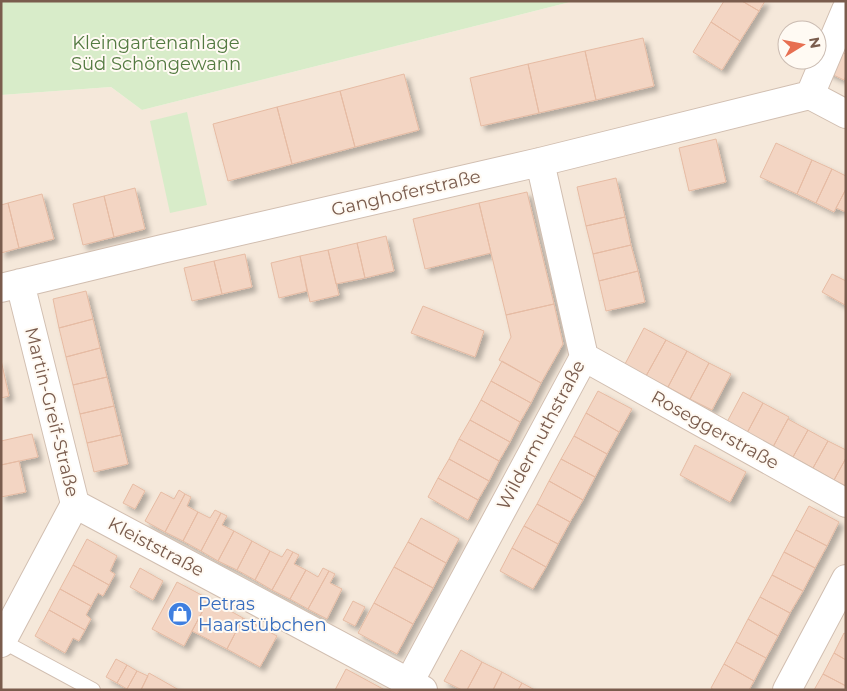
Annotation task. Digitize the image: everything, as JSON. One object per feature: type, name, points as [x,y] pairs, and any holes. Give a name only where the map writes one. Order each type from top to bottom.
[{"type":"street","points":[[846,10],[810,95],[846,114]]},
{"type":"street","name":"Ganghoferstraße","points":[[11,285],[540,162],[810,95]]},
{"type":"street","name":"Wildermuthstraße","points":[[413,687],[584,357],[540,162]]},
{"type":"street","name":"Martin-Greif-Straße","points":[[2,642],[75,504],[11,285]]},
{"type":"street","name":"Roseggerstraße","points":[[584,357],[846,503]]},
{"type":"street","name":"Kleiststraße","points":[[75,504],[413,687]]},
{"type":"street","points":[[787,690],[846,579]]},
{"type":"lane","points":[[2,642],[93,690]]},
{"type":"shaded area","points":[[574,1],[846,1],[846,690],[1,690],[1,95],[111,87],[142,110]]},
{"type":"green space","name":"Kleingartenanlage Süd Schöngewann","points":[[1,1],[574,1],[142,110],[111,87],[1,95]]},
{"type":"green space","points":[[187,112],[207,205],[170,213],[150,121]]},
{"type":"building","points":[[724,1],[742,1],[759,11],[740,41],[711,22]]},
{"type":"building","points":[[742,1],[765,1],[759,11]]},
{"type":"building","points":[[711,22],[740,41],[722,70],[693,52]]},
{"type":"building","points":[[643,38],[654,86],[596,100],[585,51]]},
{"type":"building","points":[[835,49],[846,54],[846,76],[844,80],[825,71]]},
{"type":"building","points":[[585,51],[596,100],[539,113],[528,64]]},
{"type":"building","points":[[528,64],[539,113],[481,126],[470,78]]},
{"type":"building","points":[[404,74],[419,130],[355,147],[340,91]]},
{"type":"building","points":[[340,91],[355,147],[292,164],[277,107]]},
{"type":"building","points":[[277,107],[292,164],[228,181],[213,124]]},
{"type":"building","points":[[716,139],[726,182],[689,191],[679,148]]},
{"type":"building","points":[[776,143],[812,160],[797,194],[760,177]]},
{"type":"building","points":[[812,160],[832,169],[816,203],[797,194]]},
{"type":"building","points":[[832,169],[846,176],[846,189],[834,212],[816,203]]},
{"type":"building","points":[[616,178],[625,217],[586,226],[577,187]]},
{"type":"building","points":[[135,188],[145,229],[114,237],[104,196]]},
{"type":"building","points":[[846,189],[846,212],[836,208]]},
{"type":"building","points":[[527,192],[554,304],[506,315],[479,203]]},
{"type":"building","points":[[42,194],[54,239],[19,248],[8,203]]},
{"type":"building","points":[[104,196],[114,237],[83,245],[73,204]]},
{"type":"building","points":[[8,203],[19,248],[1,253],[1,205]]},
{"type":"building","points":[[479,203],[491,253],[425,269],[413,219]]},
{"type":"building","points":[[625,217],[631,245],[593,254],[586,226]]},
{"type":"building","points":[[386,236],[394,271],[365,278],[357,243]]},
{"type":"building","points":[[357,243],[365,278],[336,284],[328,250]]},
{"type":"building","points":[[631,245],[638,271],[599,281],[593,254]]},
{"type":"building","points":[[328,250],[339,295],[310,302],[300,256]]},
{"type":"building","points":[[245,254],[252,287],[222,294],[214,261]]},
{"type":"building","points":[[300,256],[307,291],[279,298],[271,263]]},
{"type":"building","points":[[214,261],[222,294],[192,301],[184,268]]},
{"type":"building","points":[[638,271],[645,302],[606,311],[599,281]]},
{"type":"building","points":[[832,274],[846,281],[845,305],[822,292]]},
{"type":"building","points":[[86,291],[93,319],[59,328],[53,299]]},
{"type":"building","points":[[554,304],[563,344],[541,383],[499,360],[511,337],[506,315]]},
{"type":"building","points":[[423,306],[484,331],[475,357],[411,333]]},
{"type":"building","points":[[93,319],[100,348],[66,357],[59,328]]},
{"type":"building","points":[[644,328],[666,340],[646,376],[625,364]]},
{"type":"building","points":[[666,340],[687,351],[668,387],[646,376]]},
{"type":"building","points":[[100,348],[107,377],[73,385],[66,357]]},
{"type":"building","points":[[687,351],[709,363],[690,399],[668,387]]},
{"type":"building","points":[[1,360],[9,396],[1,398]]},
{"type":"building","points":[[502,361],[541,383],[531,403],[491,381]]},
{"type":"building","points":[[709,363],[731,374],[712,410],[690,399]]},
{"type":"building","points":[[107,377],[114,406],[80,414],[73,385]]},
{"type":"building","points":[[491,381],[531,403],[520,422],[481,400]]},
{"type":"building","points":[[598,391],[632,409],[619,432],[586,413]]},
{"type":"building","points":[[743,392],[763,403],[747,433],[727,422]]},
{"type":"building","points":[[481,400],[520,422],[510,442],[470,420]]},
{"type":"building","points":[[763,403],[789,417],[773,447],[747,433]]},
{"type":"building","points":[[114,406],[121,435],[87,443],[80,414]]},
{"type":"building","points":[[586,413],[619,432],[607,454],[574,436]]},
{"type":"building","points":[[788,419],[808,430],[793,457],[773,447]]},
{"type":"building","points":[[470,420],[510,442],[499,461],[459,439]]},
{"type":"building","points":[[808,430],[828,441],[813,468],[793,457]]},
{"type":"building","points":[[32,434],[38,457],[1,465],[1,441]]},
{"type":"building","points":[[121,435],[128,464],[94,472],[87,443]]},
{"type":"building","points":[[574,436],[607,454],[595,477],[561,459]]},
{"type":"building","points":[[459,439],[499,461],[489,481],[449,459]]},
{"type":"building","points":[[828,441],[846,450],[846,458],[834,480],[813,468]]},
{"type":"building","points":[[695,445],[746,472],[730,502],[680,475]]},
{"type":"building","points":[[846,458],[846,486],[834,480]]},
{"type":"building","points":[[449,459],[489,481],[478,500],[438,478]]},
{"type":"building","points":[[561,459],[595,477],[583,500],[549,481]]},
{"type":"building","points":[[19,461],[26,492],[1,497],[1,465]]},
{"type":"building","points":[[438,478],[478,500],[468,520],[428,497]]},
{"type":"building","points":[[549,481],[583,500],[570,522],[537,504]]},
{"type":"building","points":[[133,484],[145,491],[135,509],[123,503]]},
{"type":"building","points":[[179,490],[185,494],[165,532],[145,521],[161,492],[174,499]]},
{"type":"building","points":[[185,494],[191,497],[187,506],[198,512],[183,541],[165,532]]},
{"type":"building","points":[[537,504],[570,522],[558,544],[524,526]]},
{"type":"building","points":[[809,506],[839,522],[827,546],[796,530]]},
{"type":"building","points":[[215,510],[221,513],[201,551],[183,541],[198,512],[210,518]]},
{"type":"building","points":[[221,513],[227,516],[222,525],[234,531],[218,561],[201,551]]},
{"type":"building","points":[[421,518],[459,539],[446,563],[408,542]]},
{"type":"building","points":[[524,526],[558,544],[546,567],[512,548]]},
{"type":"building","points":[[796,530],[827,546],[815,568],[784,552]]},
{"type":"building","points":[[234,531],[252,541],[237,570],[218,561]]},
{"type":"building","points":[[87,539],[117,556],[110,571],[115,574],[109,585],[73,565]]},
{"type":"building","points":[[252,541],[270,551],[255,580],[237,570]]},
{"type":"building","points":[[408,542],[446,563],[433,588],[394,567]]},
{"type":"building","points":[[512,548],[546,567],[533,589],[500,571]]},
{"type":"building","points":[[287,549],[293,552],[272,590],[255,580],[270,551],[282,557]]},
{"type":"building","points":[[293,552],[299,555],[294,564],[306,570],[290,599],[272,590]]},
{"type":"building","points":[[784,552],[815,568],[803,591],[772,575]]},
{"type":"building","points":[[73,565],[109,585],[103,596],[98,593],[91,606],[60,589]]},
{"type":"building","points":[[394,567],[433,588],[413,624],[374,603]]},
{"type":"building","points":[[140,568],[163,581],[153,600],[130,587]]},
{"type":"building","points":[[323,568],[329,571],[308,609],[290,599],[306,570],[318,577]]},
{"type":"building","points":[[329,571],[335,574],[330,583],[342,589],[327,619],[308,609]]},
{"type":"building","points":[[772,575],[803,591],[790,613],[760,597]]},
{"type":"building","name":"Petras Haarstübchen","points":[[177,582],[209,599],[184,646],[152,629]]},
{"type":"building","points":[[60,589],[91,606],[86,615],[91,619],[85,630],[49,610]]},
{"type":"building","points":[[760,597],[790,613],[778,636],[748,619]]},
{"type":"building","points":[[209,599],[243,618],[227,649],[192,631]]},
{"type":"building","points":[[353,601],[365,607],[355,626],[343,620]]},
{"type":"building","points":[[374,603],[413,624],[397,654],[358,633]]},
{"type":"building","points":[[49,610],[85,630],[79,641],[73,638],[65,653],[35,636]]},
{"type":"building","points":[[243,618],[277,636],[260,667],[227,649]]},
{"type":"building","points":[[748,619],[778,636],[766,658],[736,642]]},
{"type":"building","points":[[844,633],[846,634],[846,660],[834,653]]},
{"type":"building","points":[[736,642],[766,658],[754,681],[724,664]]},
{"type":"building","points":[[461,650],[482,662],[467,690],[462,690],[444,681]]},
{"type":"building","points":[[834,653],[846,660],[846,686],[823,674]]},
{"type":"building","points":[[116,659],[127,665],[117,683],[106,677]]},
{"type":"building","points":[[482,662],[502,672],[493,690],[467,690]]},
{"type":"building","points":[[724,664],[754,681],[749,690],[714,690],[711,688]]},
{"type":"building","points":[[127,665],[137,671],[127,689],[117,683]]},
{"type":"building","points":[[346,669],[383,689],[335,690]]},
{"type":"building","points":[[137,671],[148,676],[141,690],[129,690],[127,689]]},
{"type":"building","points":[[502,672],[522,683],[518,690],[493,690]]},
{"type":"building","points":[[149,673],[179,690],[141,690]]},
{"type":"building","points":[[823,674],[846,686],[846,690],[814,690]]},
{"type":"building","points":[[522,683],[535,690],[518,690]]},
{"type":"place","name":"Petras Haarstübchen","points":[[180,614]]}]
